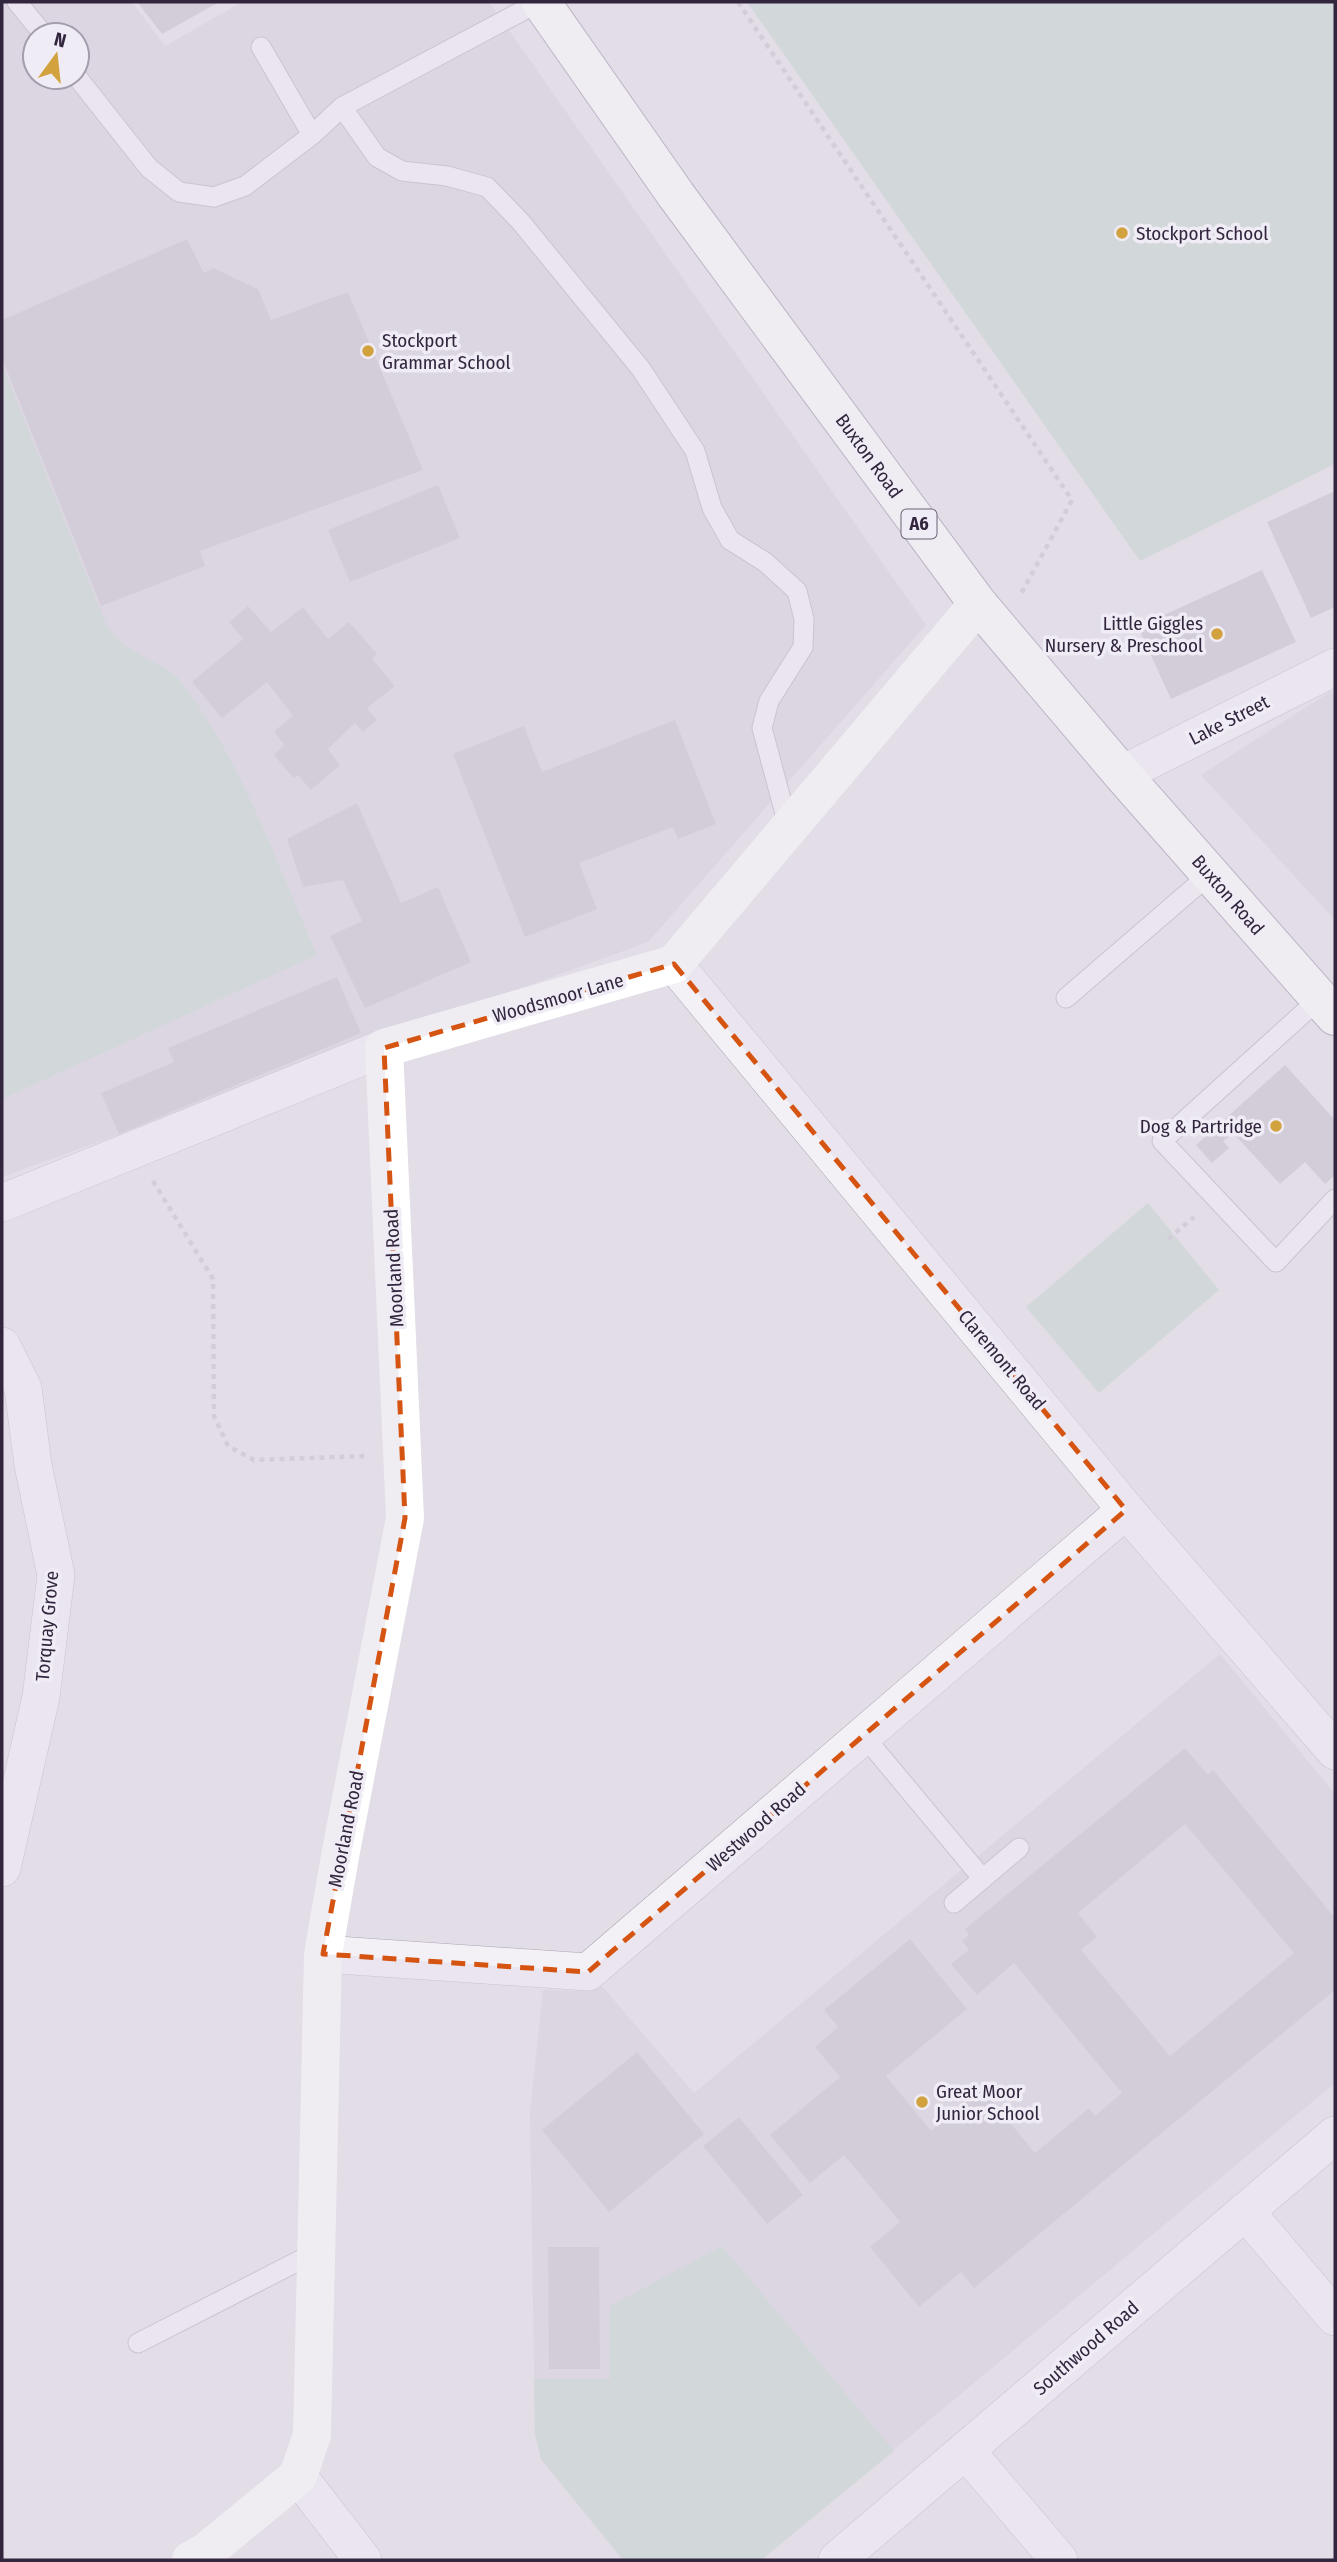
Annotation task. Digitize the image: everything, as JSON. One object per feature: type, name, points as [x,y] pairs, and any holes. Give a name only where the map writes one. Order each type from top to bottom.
[{"type":"main road","name":"Buxton Road","points":[[540,2],[676,195],[990,617],[1122,774],[1327,1008]]},
{"type":"main road","points":[[674,964],[789,829],[990,617]]},
{"type":"main road","name":"Woodsmoor Lane","points":[[384,1048],[674,964]]},
{"type":"main road","name":"Moorland Road","points":[[298,2476],[312,2435],[324,1954],[405,1518],[384,1048]]},
{"type":"main road","points":[[191,2560],[207,2551],[298,2476]]},
{"type":"street","name":"Lake Street","points":[[1122,774],[1335,667]]},
{"type":"street","name":"Claremont Road","points":[[674,964],[1126,1510],[1335,1751]]},
{"type":"street","name":"Woodsmoor Lane","points":[[2,1203],[384,1048]]},
{"type":"street","name":"Torquay Grove","points":[[2,1346],[23,1388],[33,1465],[56,1575],[41,1697],[2,1868]]},
{"type":"street","name":"Westwood Road","points":[[324,1954],[588,1972],[1126,1510]]},
{"type":"street","name":"Southwood Road","points":[[837,2560],[1335,2135]]},
{"type":"street","points":[[1245,2211],[1335,2317]]},
{"type":"street","points":[[966,2451],[1059,2560]]},
{"type":"street","points":[[298,2476],[363,2560]]},
{"type":"lane","points":[[17,2],[33,21]]},
{"type":"lane","points":[[88,91],[149,168],[178,192],[214,197],[245,186],[312,135],[342,107],[540,2]]},
{"type":"lane","points":[[261,47],[312,135]]},
{"type":"lane","points":[[342,107],[377,157],[402,171],[447,176],[487,187],[520,220],[641,369],[695,451],[712,508],[730,540],[765,562],[797,591],[804,619],[803,647],[769,701],[762,728],[789,829]]},
{"type":"lane","points":[[1066,998],[1210,874]]},
{"type":"lane","points":[[1327,1008],[1162,1141],[1276,1262],[1335,1199]]},
{"type":"lane","points":[[863,1735],[983,1880]]},
{"type":"lane","points":[[954,1903],[1019,1849]]},
{"type":"lane","points":[[138,2343],[316,2252]]},
{"type":"path","points":[[738,2],[1072,500],[990,617]]},
{"type":"path","points":[[135,1150],[213,1279],[214,1416],[228,1446],[254,1460],[402,1454]]},
{"type":"highlighted area","points":[[674,964],[1126,1510],[588,1972],[323,1954],[405,1518],[384,1048]]},
{"type":"shaded area","name":"Stockport Grammar School","points":[[2,2],[132,2],[165,46],[242,2],[489,2],[926,625],[648,942],[2,1177]]},
{"type":"shaded area","points":[[1331,691],[1335,698],[1335,920],[1201,775]]},
{"type":"shaded area","name":"Great Moor Junior School","points":[[1220,1654],[1335,1794],[1335,2083],[761,2560],[623,2560],[541,2459],[535,2434],[530,2111],[543,1990],[586,1991],[600,1984],[694,2093]]},
{"type":"green space","name":"Stockport School","points":[[747,2],[1335,2],[1335,464],[1140,561]]},
{"type":"green space","points":[[2,364],[107,626],[128,648],[177,677],[204,714],[241,780],[317,955],[2,1099]]},
{"type":"green space","points":[[1148,1203],[1219,1290],[1099,1393],[1026,1307]]},
{"type":"green space","points":[[722,2246],[894,2451],[761,2560],[623,2560],[541,2459],[535,2434],[534,2379],[610,2379],[610,2306]]},
{"type":"building","points":[[137,2],[219,2],[162,34]]},
{"type":"building","points":[[187,239],[204,273],[213,268],[258,289],[271,320],[348,292],[423,470],[200,551],[205,566],[101,606],[2,358],[2,320]]},
{"type":"building","points":[[438,485],[460,538],[350,582],[328,530]]},
{"type":"building","points":[[1335,491],[1335,607],[1311,618],[1267,522]]},
{"type":"building","name":"Little Giggles Nursery & Preschool","points":[[1262,570],[1296,642],[1171,699],[1138,627]]},
{"type":"building","points":[[248,606],[271,632],[303,607],[328,639],[349,622],[377,654],[372,659],[395,686],[367,708],[377,720],[363,732],[355,723],[328,749],[340,765],[311,790],[298,775],[293,778],[274,755],[284,745],[274,731],[293,716],[267,682],[222,718],[192,682],[243,639],[229,622]]},
{"type":"building","points":[[675,720],[716,824],[678,839],[673,827],[579,863],[597,909],[525,937],[453,754],[524,726],[542,772]]},
{"type":"building","points":[[357,803],[401,903],[438,887],[471,962],[365,1008],[330,936],[362,921],[343,880],[303,887],[287,839]]},
{"type":"building","points":[[337,977],[361,1033],[119,1134],[101,1093],[174,1062],[168,1048]]},
{"type":"building","name":"Dog & Partridge","points":[[1285,1065],[1335,1120],[1335,1175],[1325,1184],[1305,1162],[1280,1184],[1233,1133],[1223,1141],[1229,1148],[1212,1163],[1196,1145]]},
{"type":"building","points":[[1185,1748],[1208,1775],[1213,1770],[1335,1918],[1335,1990],[974,2288],[961,2272],[919,2307],[870,2247],[900,2222],[844,2155],[810,2183],[770,2135],[840,2077],[815,2047],[838,2027],[824,2010],[910,1939],[967,2009],[886,2076],[931,2131],[982,2089],[1035,2153],[1089,2108],[1095,2116],[1122,2093],[1014,1963],[977,1995],[951,1964],[969,1950],[962,1941],[969,1935],[965,1929]],"holes":[[[1185,1824],[1294,1953],[1170,2056],[1081,1950],[1097,1937],[1078,1913]]]},
{"type":"building","points":[[637,2052],[704,2134],[609,2212],[542,2130]]},
{"type":"building","points":[[739,2117],[803,2195],[767,2224],[703,2146]]},
{"type":"building","points":[[548,2247],[599,2247],[600,2369],[549,2369]]},
{"type":"place","name":"Stockport School","points":[[1122,233]]},
{"type":"place","name":"Stockport Grammar School","points":[[368,351]]},
{"type":"place","name":"Little Giggles Nursery & Preschool","points":[[1217,634]]},
{"type":"place","name":"Dog & Partridge","points":[[1276,1126]]},
{"type":"place","name":"Great Moor Junior School","points":[[922,2102]]}]
